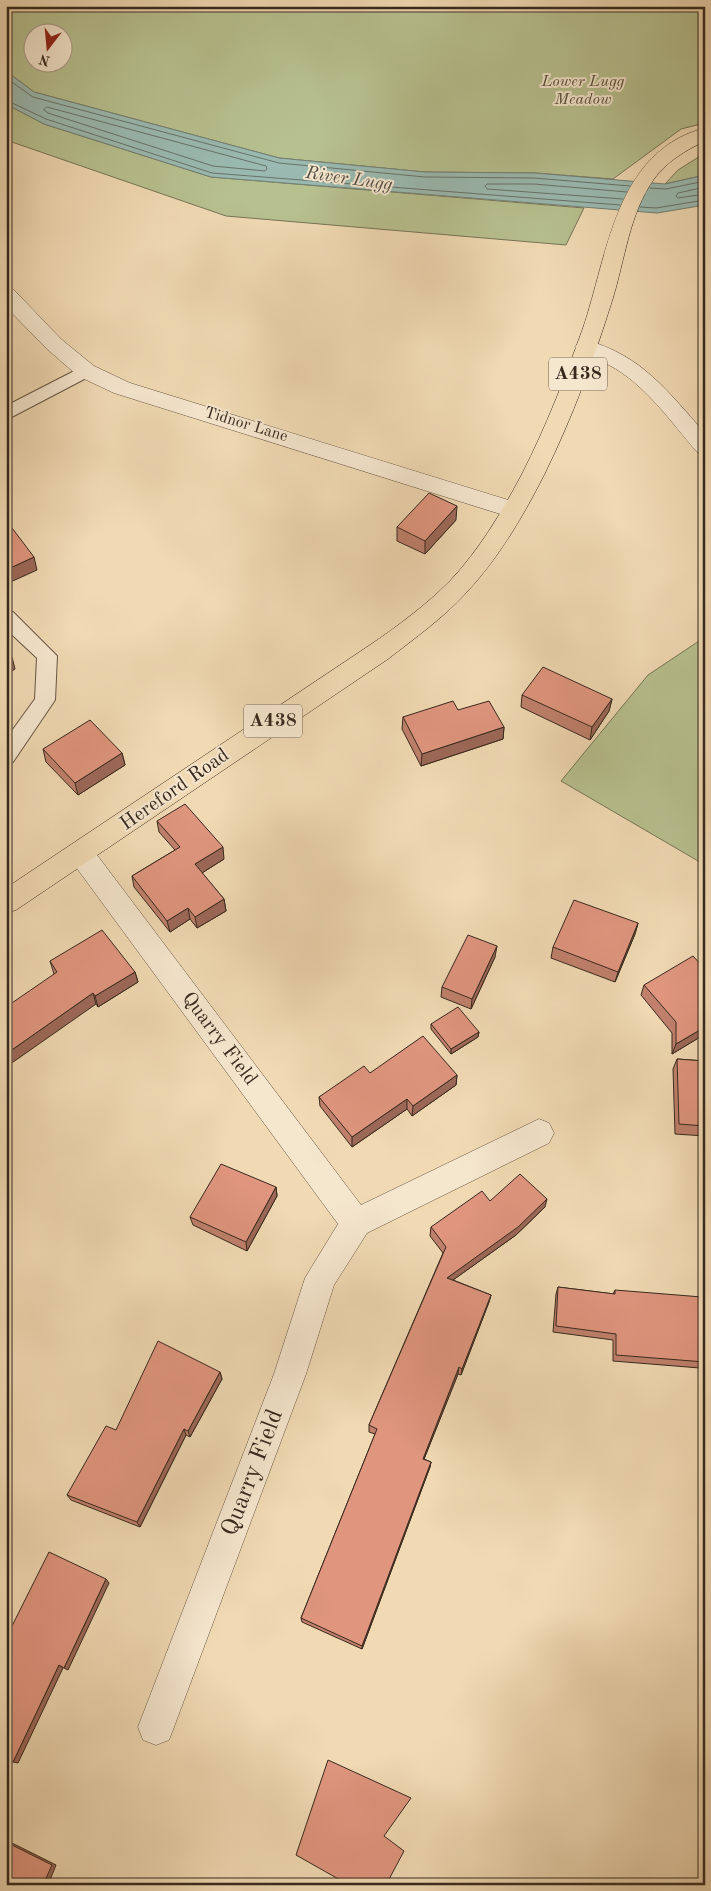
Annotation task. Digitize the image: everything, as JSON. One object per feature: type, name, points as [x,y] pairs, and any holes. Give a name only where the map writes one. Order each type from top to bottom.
[{"type":"highway","name":"A438","points":[[513,510],[575,382],[628,210],[643,180],[661,160],[684,143],[705,134]]},
{"type":"highway","name":"Hereford Road","points":[[6,902],[82,855],[250,737],[404,635],[454,591],[500,531],[513,510]]},
{"type":"street","name":"Tidnor Lane","points":[[6,294],[54,344],[86,371],[122,388],[513,510]]},
{"type":"street","points":[[586,347],[617,360],[645,379],[705,447]]},
{"type":"street","name":"Quarry Field","points":[[82,855],[356,1223],[321,1278],[290,1374],[156,1727]]},
{"type":"street","points":[[356,1223],[538,1133]]},
{"type":"lane","points":[[6,414],[86,371]]},
{"type":"lane","points":[[6,617],[47,656],[45,700],[6,756]]},
{"type":"green space","name":"Lower Lugg Meadow","points":[[6,6],[705,6],[705,123],[681,129],[613,179],[535,173],[425,172],[279,158],[34,92],[6,71]]},
{"type":"green space","points":[[6,104],[44,124],[211,177],[584,208],[566,245],[226,216],[6,140]]},
{"type":"green space","points":[[705,153],[705,175],[665,184],[678,170]]},
{"type":"green space","points":[[705,637],[705,865],[561,781],[648,675]]},
{"type":"water","name":"River Lugg","points":[[6,71],[34,92],[279,158],[425,172],[535,173],[665,184],[705,175],[705,205],[657,213],[211,177],[44,124],[6,104]]},
{"type":"building","points":[[429,493],[457,506],[425,541],[397,527]]},
{"type":"building","points":[[6,520],[34,557],[6,570]]},
{"type":"building","points":[[6,651],[12,657],[6,660]]},
{"type":"building","points":[[543,667],[612,699],[592,727],[522,695]]},
{"type":"building","points":[[453,701],[458,710],[489,701],[504,727],[422,754],[403,717]]},
{"type":"building","points":[[90,720],[122,753],[75,783],[43,749]]},
{"type":"building","points":[[185,804],[223,847],[195,864],[224,899],[195,917],[188,908],[167,921],[132,876],[180,847],[157,821]]},
{"type":"building","points":[[574,900],[638,923],[618,972],[553,947]]},
{"type":"building","points":[[102,930],[135,972],[95,996],[93,993],[6,1054],[6,1007],[57,972],[50,961]]},
{"type":"building","points":[[468,935],[497,946],[472,999],[442,987]]},
{"type":"building","points":[[693,956],[705,969],[705,1027],[676,1044],[676,1022],[644,985]]},
{"type":"building","points":[[458,1007],[479,1032],[451,1049],[431,1024]]},
{"type":"building","points":[[423,1036],[457,1075],[413,1106],[407,1099],[352,1137],[319,1097],[364,1066],[370,1073]]},
{"type":"building","points":[[677,1059],[705,1061],[705,1126],[679,1124]]},
{"type":"building","points":[[221,1164],[276,1187],[246,1242],[190,1217]]},
{"type":"building","points":[[520,1174],[547,1199],[518,1227],[447,1278],[491,1295],[462,1369],[459,1367],[423,1459],[431,1462],[362,1646],[301,1618],[377,1429],[369,1425],[446,1247],[431,1227],[482,1191],[490,1201]]},
{"type":"building","points":[[558,1287],[615,1294],[615,1290],[702,1297],[705,1362],[616,1355],[616,1334],[556,1326]]},
{"type":"building","points":[[158,1341],[220,1372],[188,1431],[184,1429],[137,1522],[67,1495],[106,1426],[116,1430]]},
{"type":"building","points":[[49,1552],[106,1579],[64,1668],[59,1665],[13,1762],[6,1758],[6,1638]]},
{"type":"building","points":[[328,1760],[411,1798],[384,1836],[404,1851],[386,1885],[349,1885],[296,1855]]},
{"type":"building","points":[[6,1842],[52,1865],[43,1885],[6,1885]]}]
